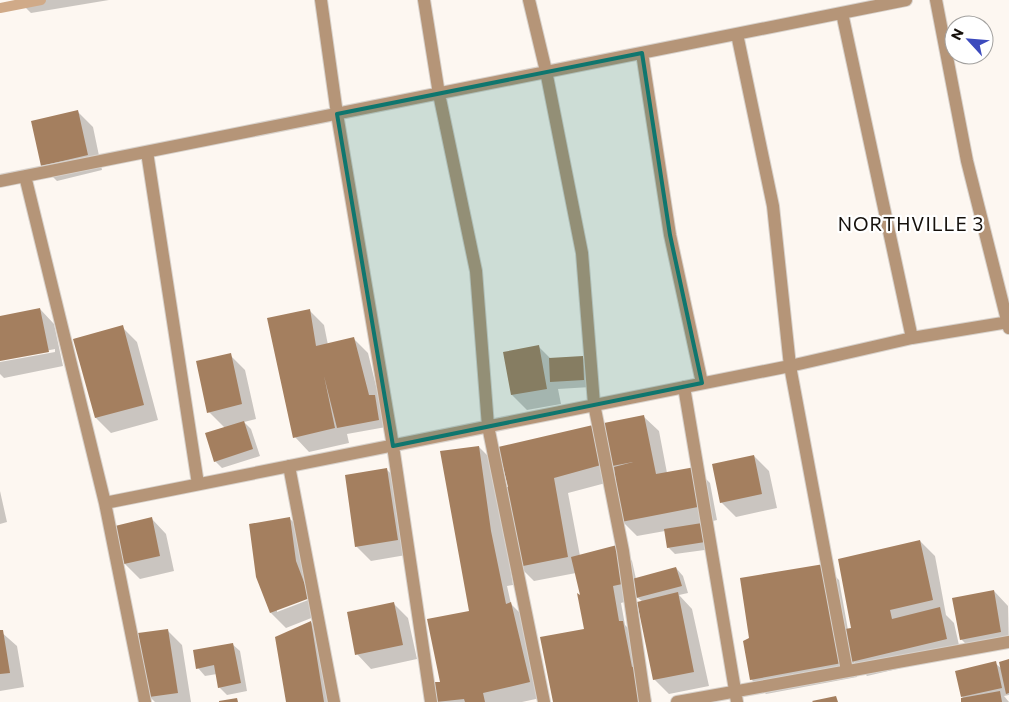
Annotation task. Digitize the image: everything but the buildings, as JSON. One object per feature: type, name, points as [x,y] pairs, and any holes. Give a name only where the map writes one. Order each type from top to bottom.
[{"type":"street","points":[[321,0],[337,114],[393,446],[431,702]]},
{"type":"street","points":[[424,0],[440,94],[476,271],[488,426],[544,702]]},
{"type":"street","points":[[529,0],[546,70],[582,254],[594,404],[623,552],[645,702]]},
{"type":"street","points":[[0,181],[440,94],[546,70],[642,53],[906,0]]},
{"type":"street","points":[[105,503],[790,366],[912,338],[1009,324],[967,161],[936,0]]},
{"type":"street","points":[[842,13],[912,338]]},
{"type":"street","points":[[737,34],[773,206],[790,366],[847,671]]},
{"type":"street","points":[[642,53],[670,235],[702,383]]},
{"type":"street","points":[[147,152],[198,484]]},
{"type":"street","points":[[25,176],[105,503],[145,702]]},
{"type":"street","points":[[684,387],[736,697]]},
{"type":"street","points":[[289,466],[334,702]]},
{"type":"street","points":[[677,702],[736,697],[847,671],[1009,642]]},
{"type":"highlighted area","points":[[642,53],[670,235],[702,383],[393,446],[337,114]]},
{"type":"waterway","points":[[0,8],[41,0]]},
{"type":"district","name":"NORTHVILLE 3","points":[[911,223]]}]
